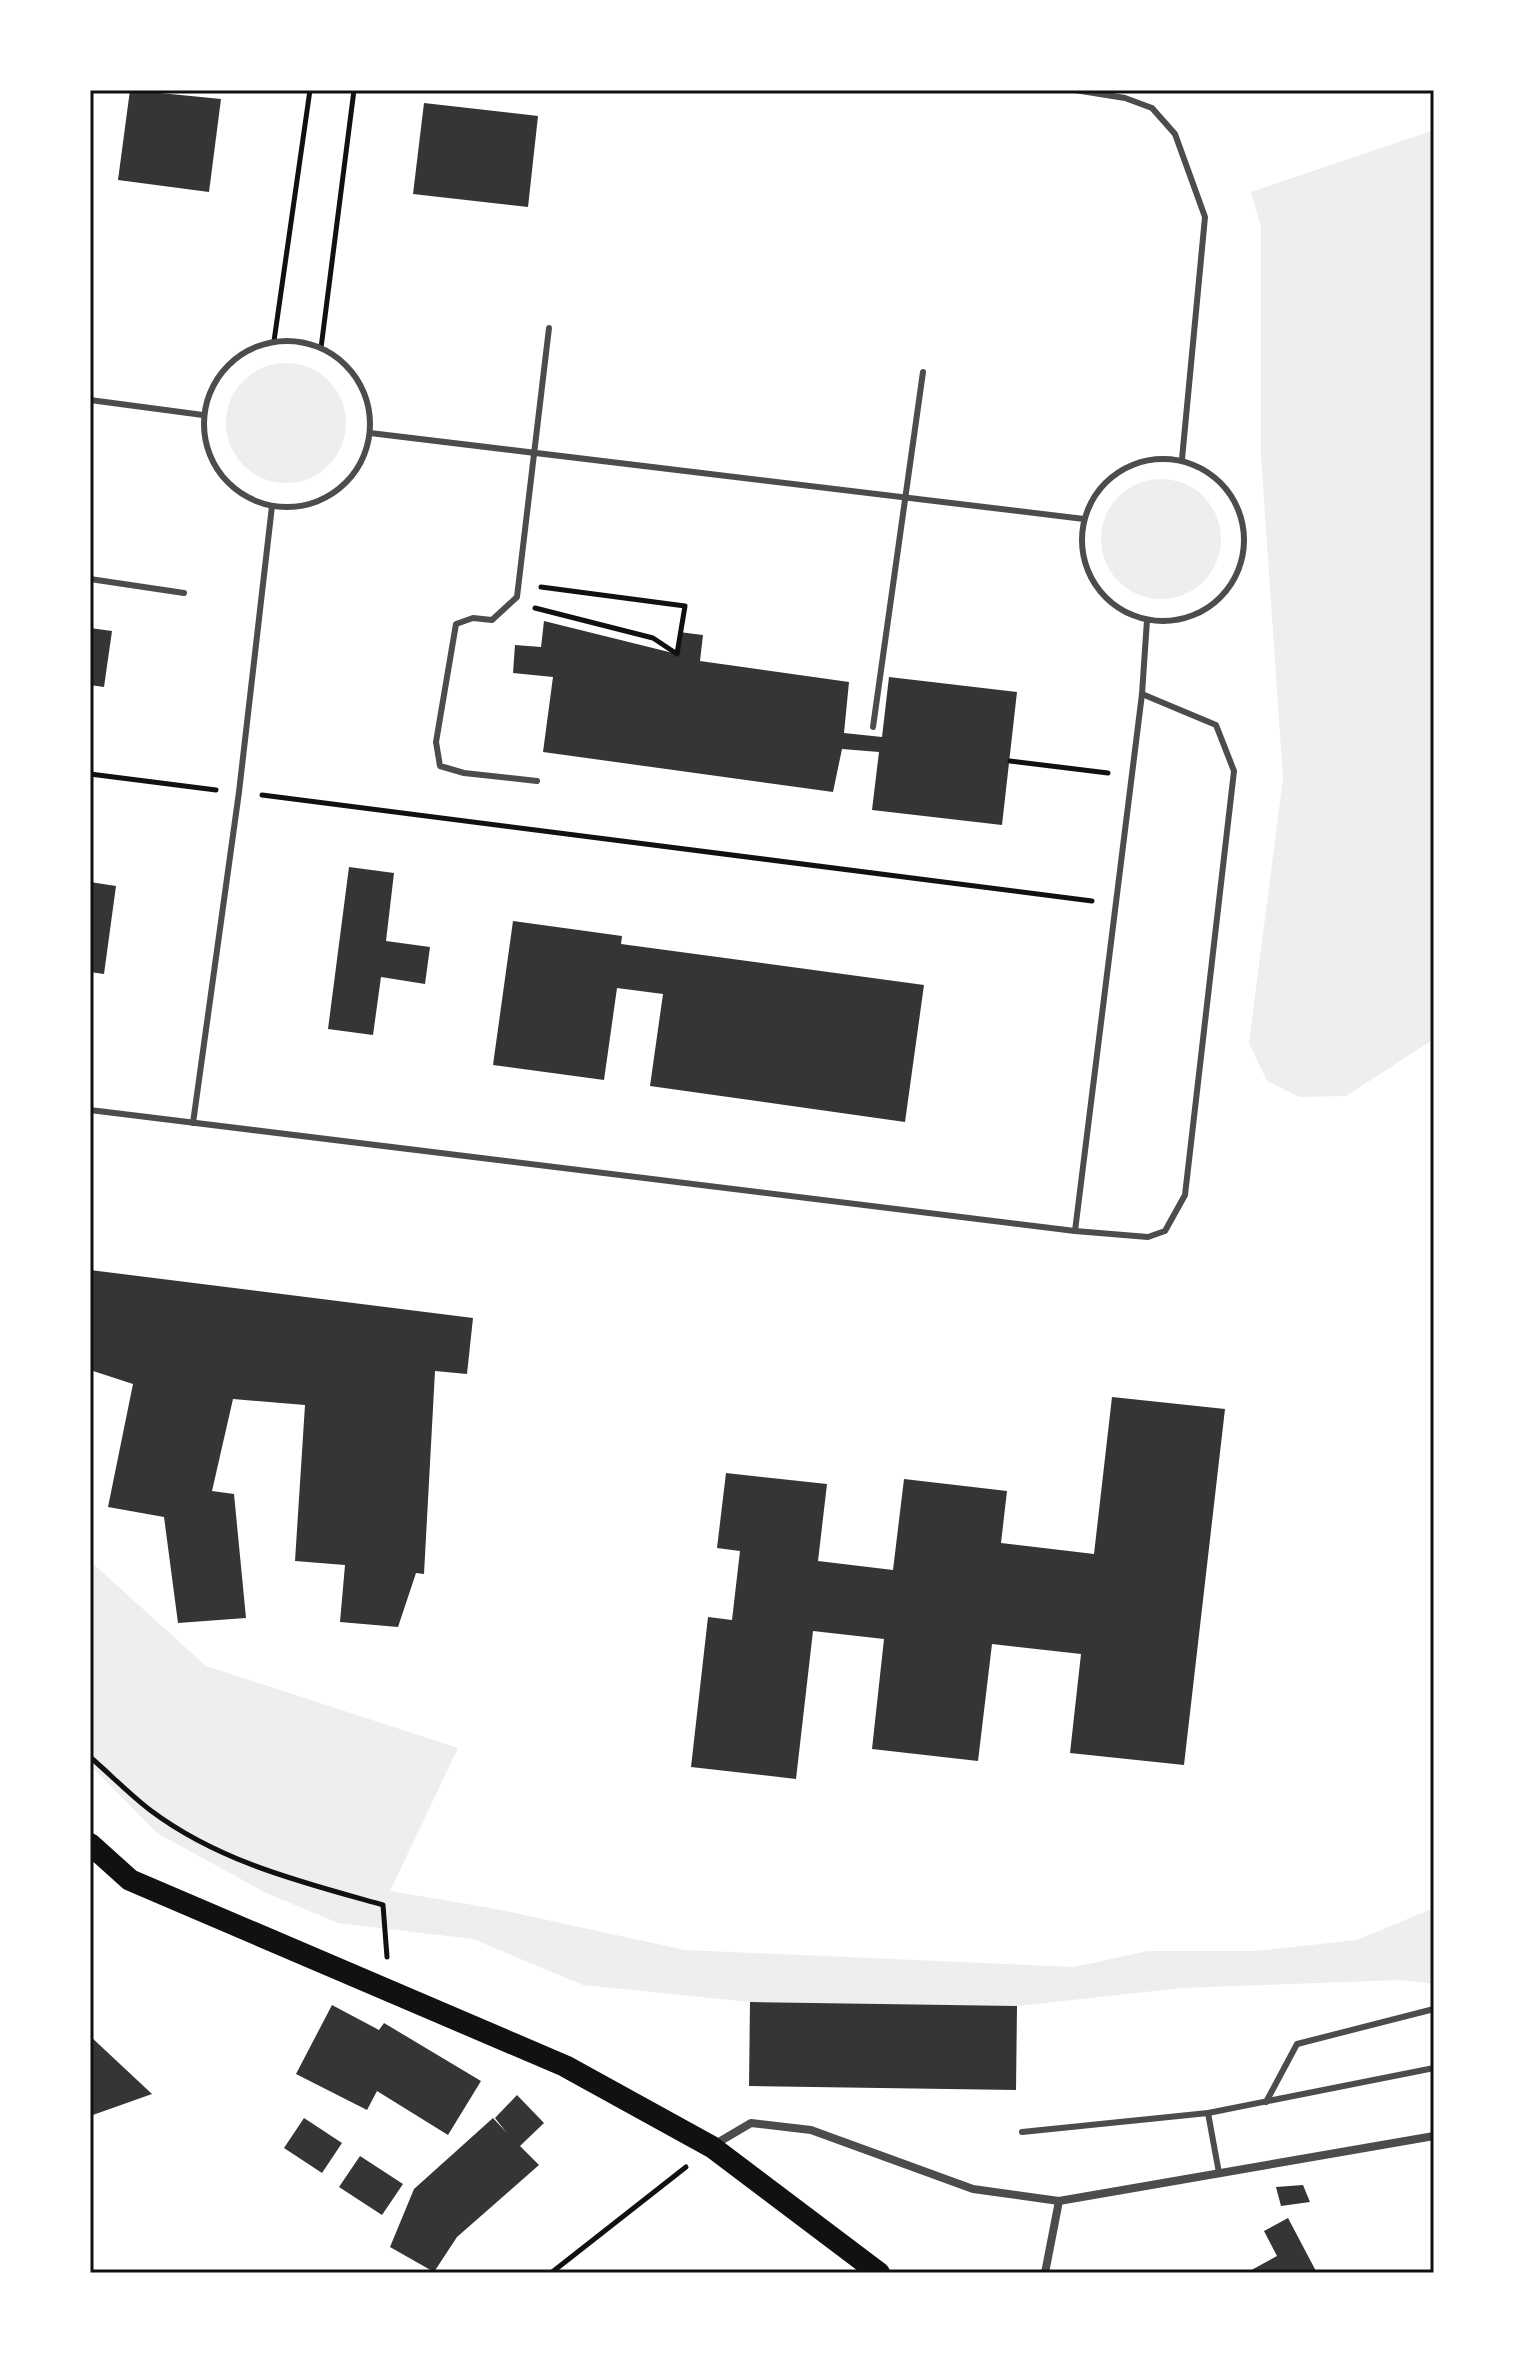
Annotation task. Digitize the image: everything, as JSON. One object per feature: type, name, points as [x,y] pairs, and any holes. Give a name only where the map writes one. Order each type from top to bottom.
[{"type":"highway","points":[[90,1844],[130,1880],[565,2066],[712,2147],[879,2273]]},
{"type":"street","points":[[712,2147],[751,2123],[811,2130],[973,2189],[1059,2201],[1434,2136]]},
{"type":"street","points":[[1045,2273],[1059,2201]]},
{"type":"lane","points":[[1075,90],[1125,98],[1152,108],[1175,134],[1205,217],[1182,459]]},
{"type":"lane","points":[[537,781],[464,773],[440,766],[436,742],[456,624],[473,618],[492,620],[517,597],[549,328]]},
{"type":"lane","points":[[274,341],[296,341],[321,348],[343,362],[360,382],[369,407],[370,433],[355,470],[347,481],[325,498],[299,507],[272,506],[248,498],[220,473],[204,440],[203,415],[210,390],[224,367],[245,351],[274,341]]},
{"type":"lane","points":[[873,727],[923,372]]},
{"type":"lane","points":[[90,400],[203,415]]},
{"type":"lane","points":[[370,433],[1084,519]]},
{"type":"lane","points":[[1153,459],[1182,459],[1202,468],[1223,484],[1237,505],[1245,531],[1243,557],[1234,581],[1217,601],[1195,615],[1170,621],[1147,620],[1120,609],[1101,592],[1085,558],[1084,519],[1094,498],[1109,479],[1130,466],[1153,459]]},
{"type":"lane","points":[[193,1123],[239,792],[272,506]]},
{"type":"lane","points":[[90,579],[184,593]]},
{"type":"lane","points":[[1075,1231],[1142,694],[1147,620]]},
{"type":"lane","points":[[90,1110],[1075,1231],[1148,1237],[1165,1231],[1185,1195],[1234,771],[1216,725],[1142,694]]},
{"type":"lane","points":[[1266,2102],[1297,2044],[1434,2009]]},
{"type":"lane","points":[[1022,2132],[1208,2113],[1434,2068]]},
{"type":"lane","points":[[1208,2113],[1219,2173]]},
{"type":"path","points":[[274,341],[310,90]]},
{"type":"path","points":[[321,348],[354,90]]},
{"type":"path","points":[[517,597],[542,612],[653,638],[677,654],[685,606],[519,584]]},
{"type":"path","points":[[1010,761],[1109,773]]},
{"type":"path","points":[[90,774],[1092,901]]},
{"type":"path","points":[[90,1757],[151,1811],[217,1851],[267,1872],[383,1905],[391,1994]]},
{"type":"path","points":[[551,2273],[712,2147]]},
{"type":"shaded area","points":[[1434,130],[1434,1039],[1346,1096],[1299,1097],[1267,1081],[1249,1043],[1283,778],[1261,456],[1261,227],[1251,192]]},
{"type":"shaded area","points":[[286,363],[309,368],[328,381],[341,400],[346,423],[341,446],[328,465],[309,478],[286,483],[263,478],[244,465],[231,446],[226,423],[231,400],[244,381],[263,368]]},
{"type":"shaded area","points":[[1161,479],[1184,483],[1204,496],[1217,516],[1221,539],[1217,562],[1204,582],[1184,595],[1161,599],[1138,595],[1118,582],[1105,562],[1101,539],[1105,516],[1118,496],[1138,483]]},
{"type":"shaded area","points":[[90,1561],[206,1666],[458,1748],[390,1891],[496,1909],[685,1950],[1074,1967],[1148,1951],[1255,1951],[1357,1940],[1434,1908],[1434,1984],[1401,1980],[1182,1988],[1017,2006],[750,2002],[583,1985],[473,1939],[338,1923],[266,1893],[157,1833],[90,1765],[90,1757],[115,1777],[90,1754]]},
{"type":"building","points":[[130,90],[221,99],[209,192],[118,180]]},
{"type":"building","points":[[424,103],[538,116],[528,207],[413,194]]},
{"type":"building","points":[[544,621],[677,654],[679,632],[703,635],[700,661],[849,682],[844,733],[882,737],[889,677],[1017,692],[1002,825],[872,810],[879,752],[842,749],[833,792],[543,752],[553,677],[513,673],[515,645],[541,647]]},
{"type":"building","points":[[90,628],[112,631],[104,687],[90,685]]},
{"type":"building","points":[[349,867],[394,873],[386,941],[430,947],[425,984],[381,977],[373,1035],[328,1029]]},
{"type":"building","points":[[90,882],[116,886],[104,974],[90,972]]},
{"type":"building","points":[[513,921],[622,936],[621,944],[924,985],[905,1122],[650,1086],[663,994],[617,988],[604,1080],[493,1065]]},
{"type":"building","points":[[90,1270],[473,1318],[467,1374],[435,1371],[424,1574],[416,1573],[398,1627],[340,1622],[345,1565],[295,1561],[305,1405],[233,1399],[212,1491],[234,1494],[246,1618],[178,1623],[164,1517],[108,1507],[133,1384],[90,1370]]},
{"type":"building","points":[[1112,1397],[1225,1409],[1184,1765],[1070,1753],[1081,1654],[992,1644],[978,1761],[872,1749],[884,1639],[813,1631],[796,1779],[691,1767],[708,1617],[732,1620],[740,1551],[717,1548],[726,1473],[827,1484],[818,1561],[893,1570],[904,1479],[1007,1491],[1001,1543],[1094,1554]]},
{"type":"building","points":[[750,2002],[1017,2006],[1016,2090],[749,2086]]},
{"type":"building","points":[[332,2005],[379,2030],[384,2023],[481,2081],[448,2135],[377,2091],[367,2110],[296,2074]]},
{"type":"building","points":[[90,2036],[152,2094],[90,2116]]},
{"type":"building","points":[[517,2095],[544,2123],[520,2146],[539,2165],[457,2237],[434,2272],[390,2247],[414,2189],[493,2118],[506,2132],[495,2118]]},
{"type":"building","points":[[304,2118],[342,2143],[322,2173],[284,2148]]},
{"type":"building","points":[[360,2156],[403,2184],[382,2215],[339,2187]]},
{"type":"building","points":[[1303,2185],[1310,2202],[1281,2206],[1276,2187]]},
{"type":"building","points":[[1288,2218],[1317,2273],[1246,2273],[1277,2256],[1264,2231]]}]
